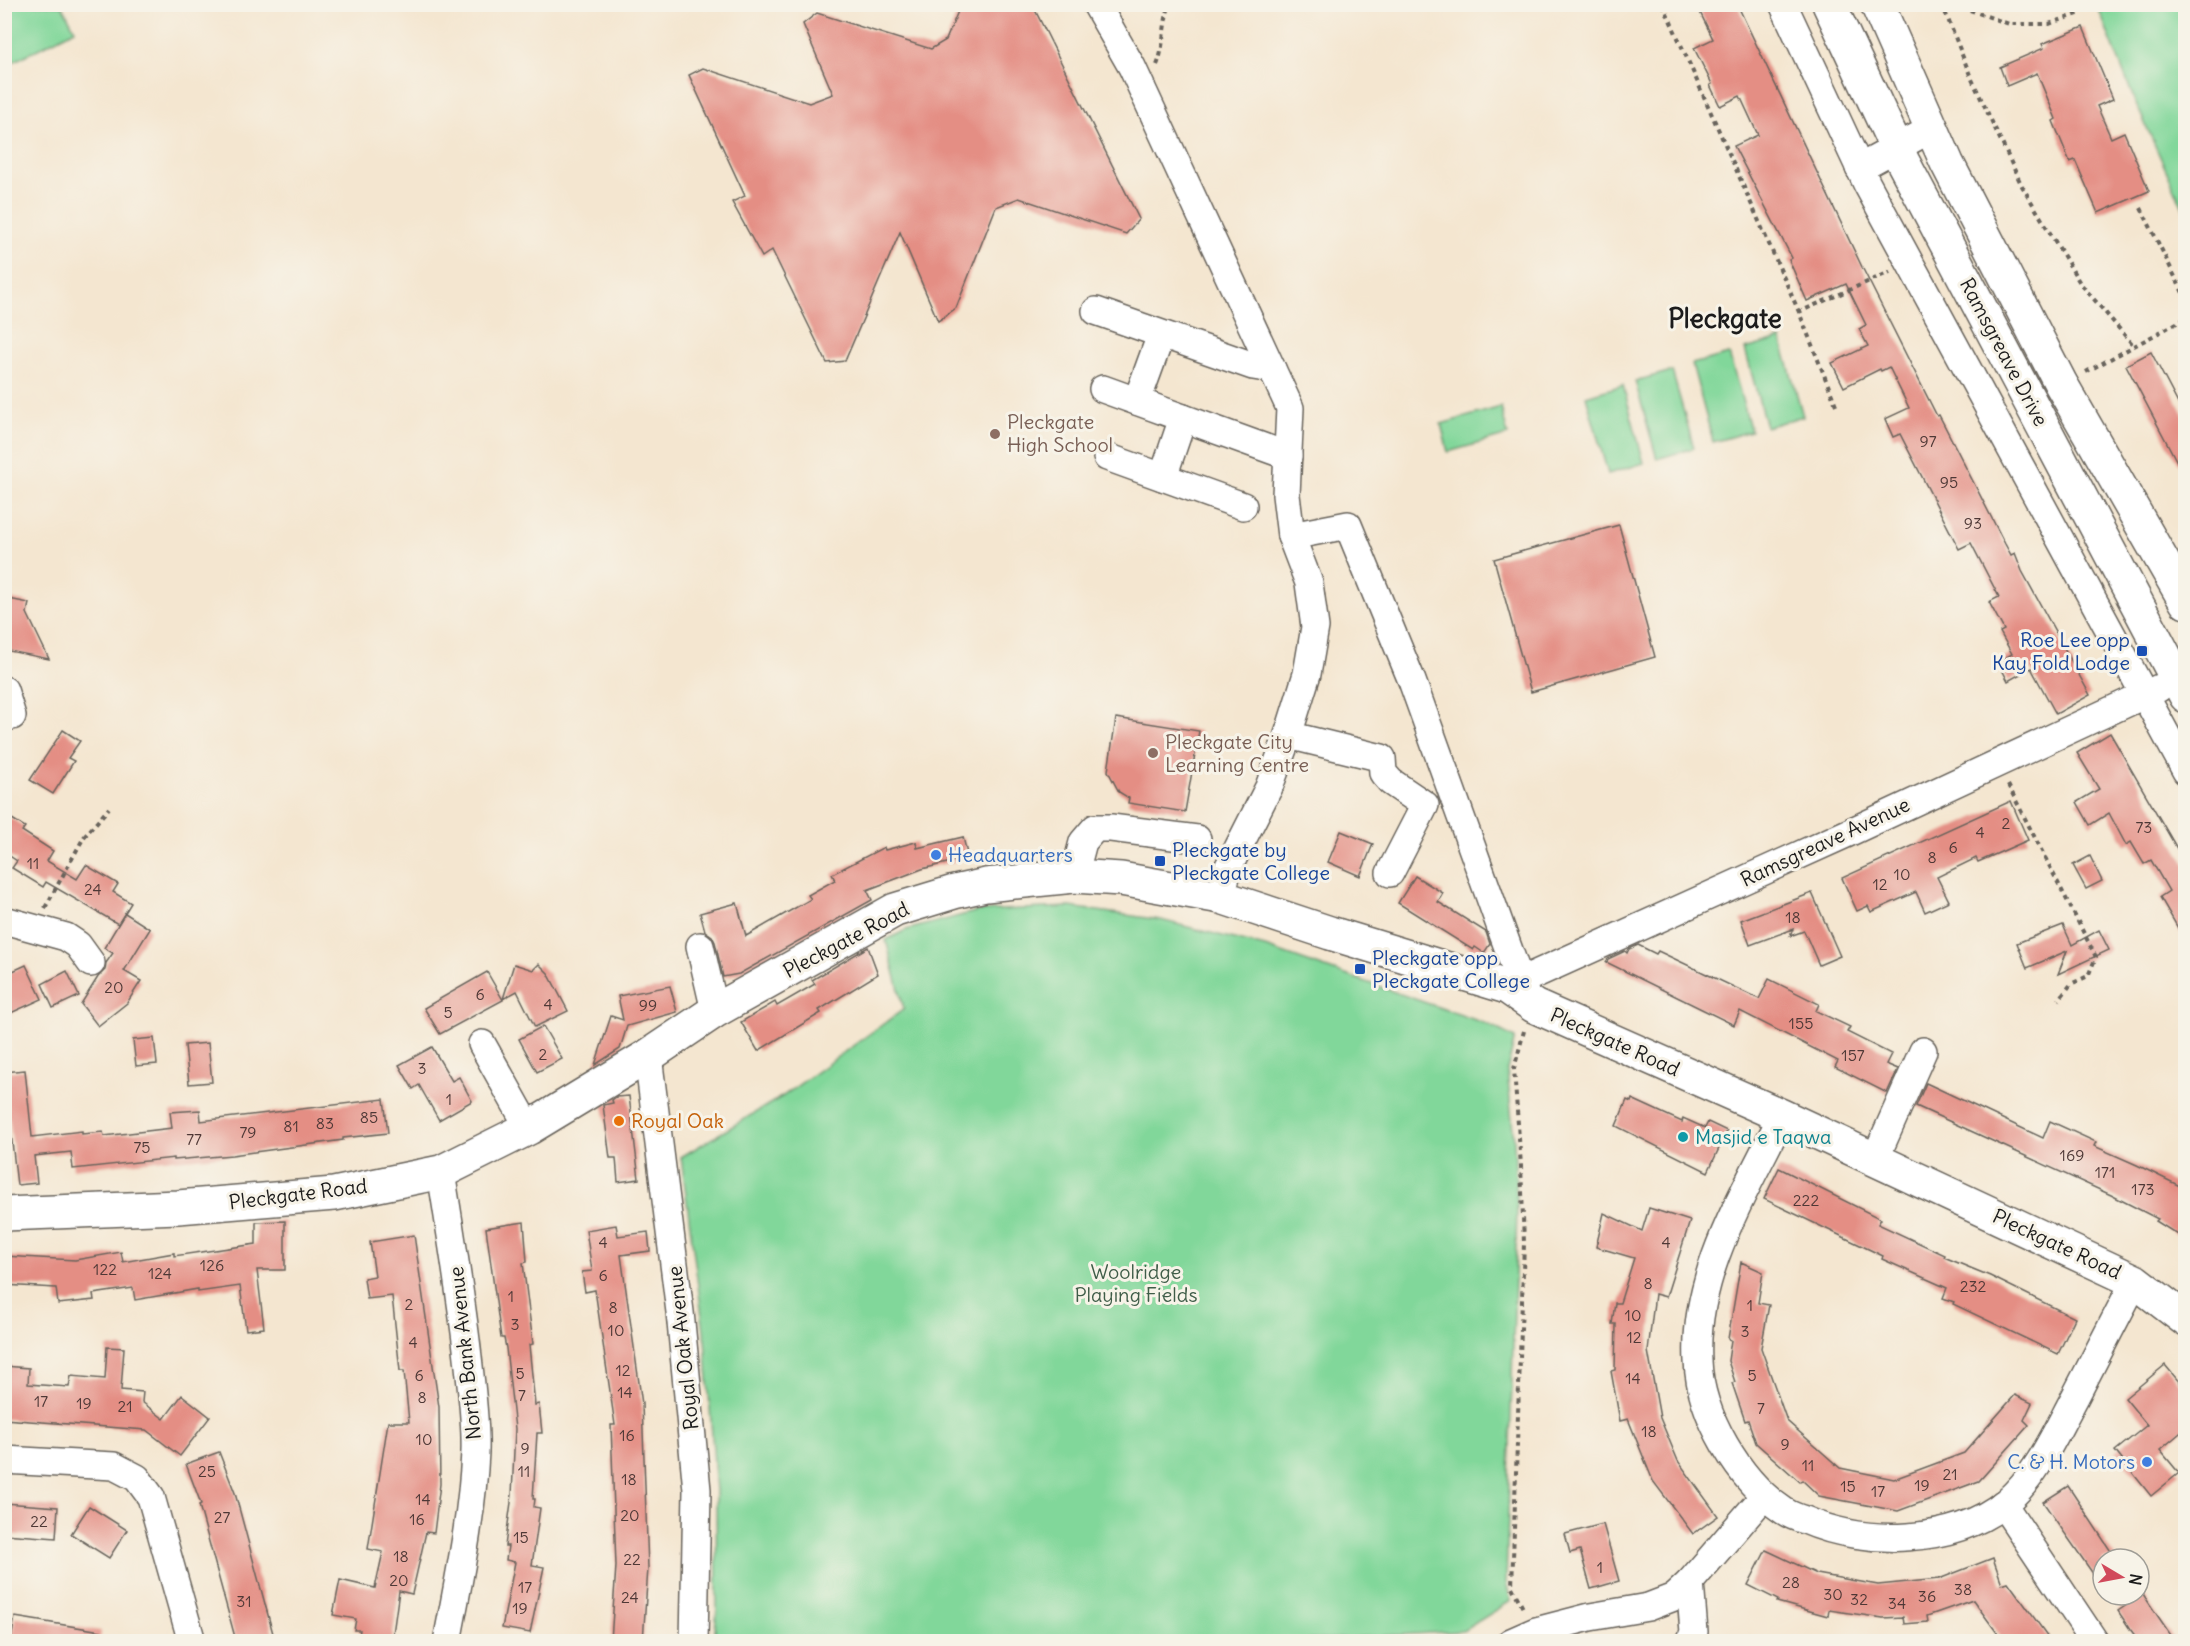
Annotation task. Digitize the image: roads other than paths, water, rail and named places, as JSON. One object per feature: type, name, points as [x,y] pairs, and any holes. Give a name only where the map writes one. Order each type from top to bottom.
[{"type":"main road","name":"Ramsgreave Drive","points":[[1829,4],[1897,147],[2182,685]]},
{"type":"main road","name":"Ramsgreave Drive","points":[[1877,4],[1947,163],[2061,384],[2186,602]]},
{"type":"main road","name":"Pleckgate Road","points":[[4,1214],[178,1207],[334,1194],[441,1172],[529,1128],[648,1056],[715,1011],[895,910],[986,885],[1074,876],[1120,879],[1221,897],[1520,991],[2135,1281],[2186,1320]]},
{"type":"street","points":[[1096,4],[1139,83],[1290,408],[1286,495],[1291,536],[1309,583],[1315,627],[1307,674],[1288,735],[1269,787],[1228,868],[1221,897]]},
{"type":"street","points":[[1782,4],[1859,168],[2186,771]]},
{"type":"street","points":[[1859,168],[1931,129]]},
{"type":"street","points":[[1096,311],[1253,366],[1272,369]]},
{"type":"street","points":[[1137,401],[1161,335]]},
{"type":"street","points":[[1103,389],[1288,456]]},
{"type":"street","points":[[1163,477],[1183,418]]},
{"type":"street","points":[[1107,457],[1243,506]]},
{"type":"street","points":[[1291,536],[1348,525],[1412,681],[1520,991]]},
{"type":"street","name":"Ramsgreave Avenue","points":[[1520,991],[1846,834],[2143,695],[2182,685]]},
{"type":"street","points":[[1288,735],[1382,758],[1383,773],[1391,782],[1425,805],[1390,873]]},
{"type":"street","points":[[1074,876],[1083,842],[1095,828],[1197,839]]},
{"type":"street","points":[[4,920],[66,937],[78,945],[92,963]]},
{"type":"street","points":[[700,946],[715,1011]]},
{"type":"street","points":[[482,1044],[529,1128]]},
{"type":"street","points":[[1875,1159],[1923,1051]]},
{"type":"street","name":"Royal Oak Avenue","points":[[648,1056],[680,1312],[697,1490],[694,1641]]},
{"type":"street","points":[[1782,1116],[1719,1246],[1698,1323],[1698,1363],[1705,1403],[1732,1458],[1764,1496],[1786,1513],[1815,1525],[1881,1538],[1918,1536],[1967,1525],[2003,1504],[2040,1463],[2135,1281]]},
{"type":"street","name":"North Bank Avenue","points":[[441,1172],[464,1321],[475,1430],[470,1511],[462,1570],[447,1641]]},
{"type":"street","points":[[4,1460],[114,1466],[137,1478],[151,1497],[192,1641]]},
{"type":"street","points":[[1511,1641],[1536,1631],[1590,1617],[1648,1607],[1674,1597],[1690,1582],[1764,1496]]},
{"type":"street","points":[[2003,1504],[2095,1641]]},
{"type":"street","points":[[1690,1582],[1698,1638]]},
{"type":"place","name":"Pleckgate High School","points":[[995,434]]},
{"type":"place","name":"Roe Lee opp Kay Fold Lodge","points":[[2142,651]]},
{"type":"place","name":"Pleckgate City Learning Centre","points":[[1153,753]]},
{"type":"place","name":"Headquarters","points":[[936,855]]},
{"type":"place","name":"Pleckgate by Pleckgate College","points":[[1160,861]]},
{"type":"place","name":"Pleckgate opp Pleckgate College","points":[[1360,969]]},
{"type":"place","name":"Royal Oak","points":[[619,1121]]},
{"type":"place","name":"Masjid e Taqwa","points":[[1683,1137]]},
{"type":"place","name":"C. & H. Motors","points":[[2147,1462]]},
{"type":"district","name":"Pleckgate","points":[[1725,319]]},
{"type":"park label","name":"Woolridge Playing Fields","points":[[1136,1284]]}]
